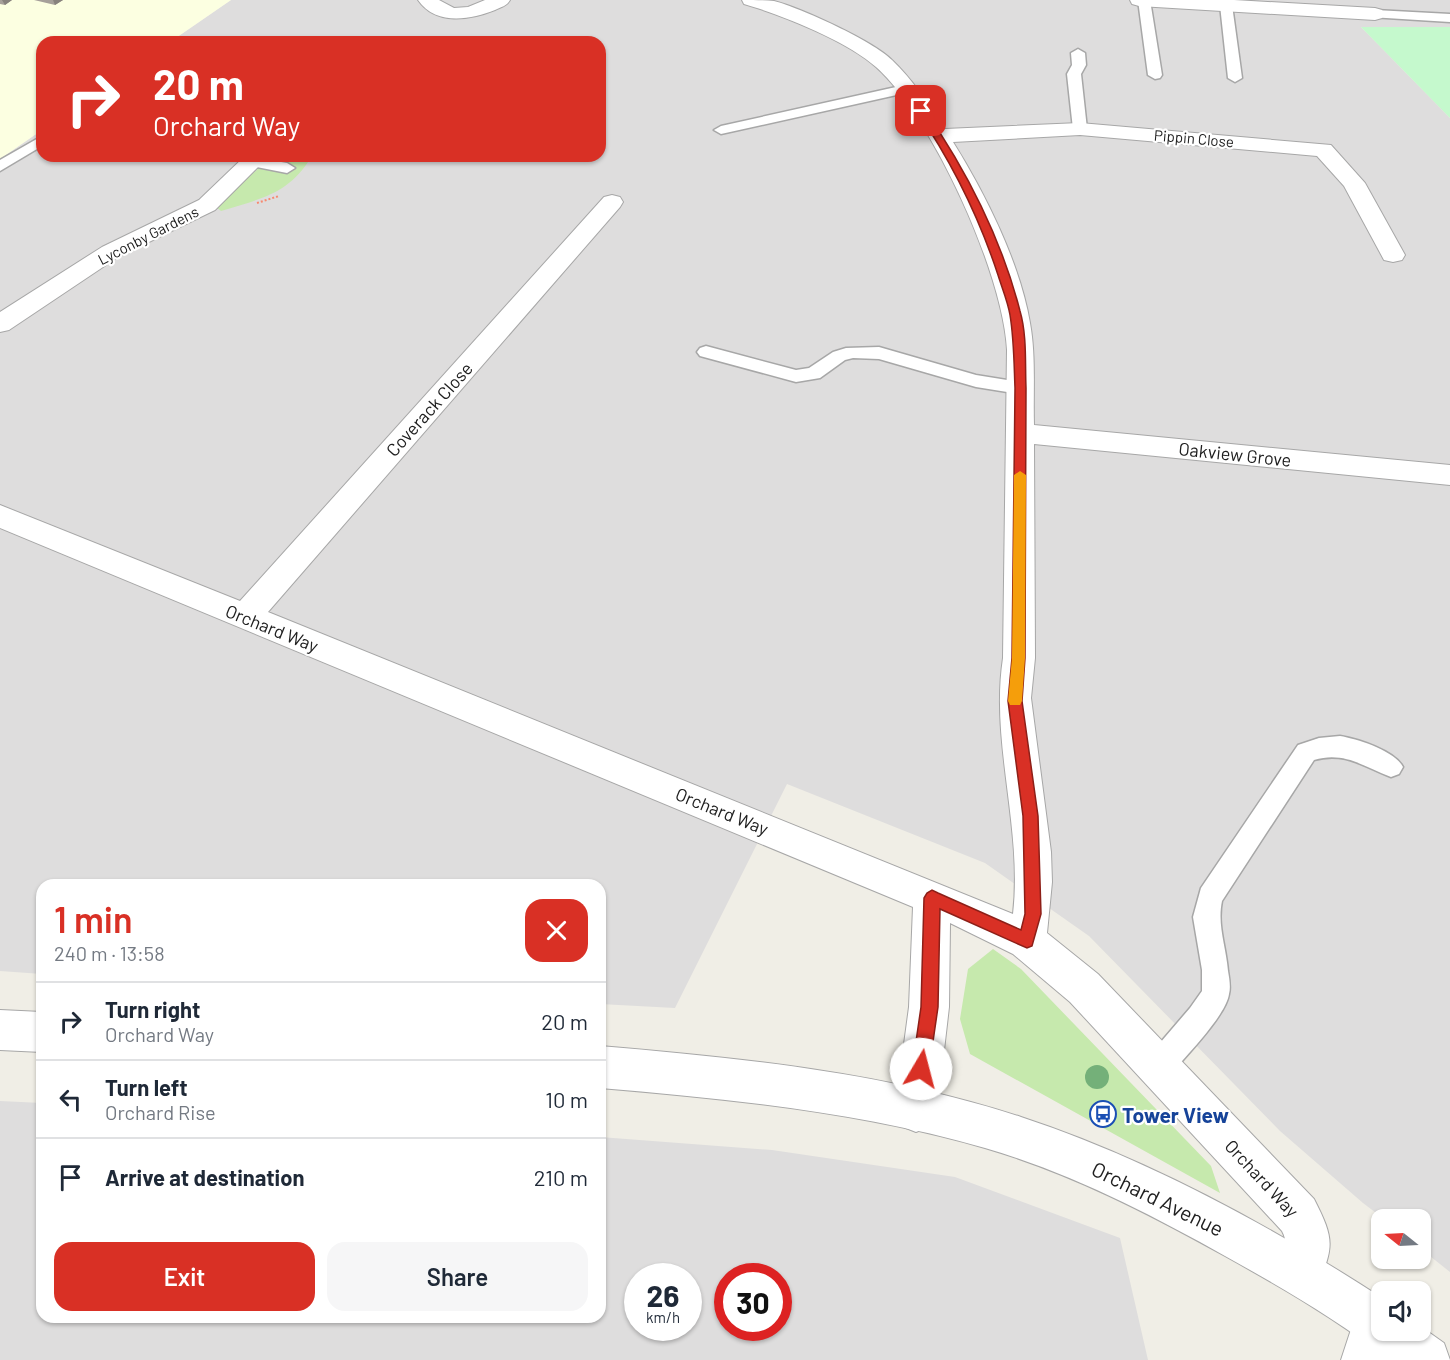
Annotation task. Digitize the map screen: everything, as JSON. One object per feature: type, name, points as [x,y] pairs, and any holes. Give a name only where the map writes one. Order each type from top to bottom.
[{"type":"street","points":[[427,0],[436,9],[460,15],[474,12],[501,0]]},
{"type":"street","points":[[751,0],[781,3],[885,64],[938,136],[972,200],[1006,281],[1015,312],[1020,348],[1019,658],[1015,701],[1031,816],[1033,914],[1027,941]]},
{"type":"street","points":[[1139,0],[1376,14]]},
{"type":"street","name":"Pippin Close","points":[[938,136],[1080,129],[1323,150],[1354,183],[1393,255]]},
{"type":"street","name":"Lyconby Gardens","points":[[0,324],[110,252],[207,205],[252,162]]},
{"type":"street","name":"Coverack Close","points":[[245,617],[612,202]]},
{"type":"street","name":"Oakview Grove","points":[[1020,433],[1450,475]]},
{"type":"street","name":"Orchard Way","points":[[0,516],[932,898],[1027,941],[1084,988],[1298,1215],[1309,1235],[1310,1252],[1300,1273]]},
{"type":"street","points":[[916,1110],[929,1007],[932,898]]},
{"type":"street","points":[[0,1030],[36,1032]]},
{"type":"street","name":"Orchard Avenue","points":[[606,1068],[760,1084],[834,1095],[916,1110],[985,1127],[1098,1167],[1198,1216],[1300,1273],[1371,1329]]},
{"type":"street","name":"Orchard Avenue","points":[[1390,1341],[1427,1360]]},
{"type":"lane","points":[[1144,0],[1155,75]]},
{"type":"lane","points":[[1226,5],[1235,78]]},
{"type":"lane","points":[[1376,14],[1450,18]]},
{"type":"lane","points":[[1078,53],[1079,65],[1074,74],[1080,129]]},
{"type":"lane","points":[[721,130],[905,89]]},
{"type":"lane","points":[[0,166],[36,144]]},
{"type":"lane","points":[[266,162],[287,168]]},
{"type":"lane","points":[[275,182],[292,162]]},
{"type":"lane","points":[[706,352],[796,376],[814,374],[839,356],[852,352],[879,353],[976,381],[1020,388]]},
{"type":"lane","points":[[1158,1067],[1200,1018],[1216,994],[1215,970],[1206,917],[1210,897],[1306,752],[1325,745],[1343,746],[1357,750],[1391,767]]},
{"type":"shaded area","points":[[0,0],[231,0],[179,36],[36,36],[36,134],[0,159]]},
{"type":"shaded area","points":[[231,0],[1450,0],[1450,27],[1361,27],[1450,118],[1450,1272],[1431,1257],[1431,1209],[1371,1209],[1363,1203],[1280,1131],[1089,936],[985,863],[787,784],[675,1008],[606,1004],[606,879],[36,879],[36,974],[0,971],[0,159],[36,134],[36,162],[606,162],[606,36],[179,36]]},
{"type":"shaded area","points":[[0,1101],[36,1103],[36,1323],[606,1323],[606,1137],[772,1150],[955,1177],[1120,1238],[1148,1360],[0,1360]]},
{"type":"green space","points":[[1361,27],[1450,27],[1450,118]]},
{"type":"green space","points":[[265,162],[308,162],[293,179],[273,193],[221,211],[216,207]]},
{"type":"green space","points":[[993,949],[1021,969],[1211,1166],[1220,1193],[970,1054],[960,1019],[968,969]]},
{"type":"slow traffic","points":[[1015,701],[1019,658],[1020,475]]},
{"type":"place","name":"Tower View","points":[[1103,1114]]},
{"type":"route","points":[[921,111],[938,136],[972,200],[994,249],[1015,312],[1020,348],[1020,388],[1019,658],[1015,701],[1020,750],[1031,816],[1033,914],[1027,941],[980,917],[932,898],[932,962],[921,1069]]}]
